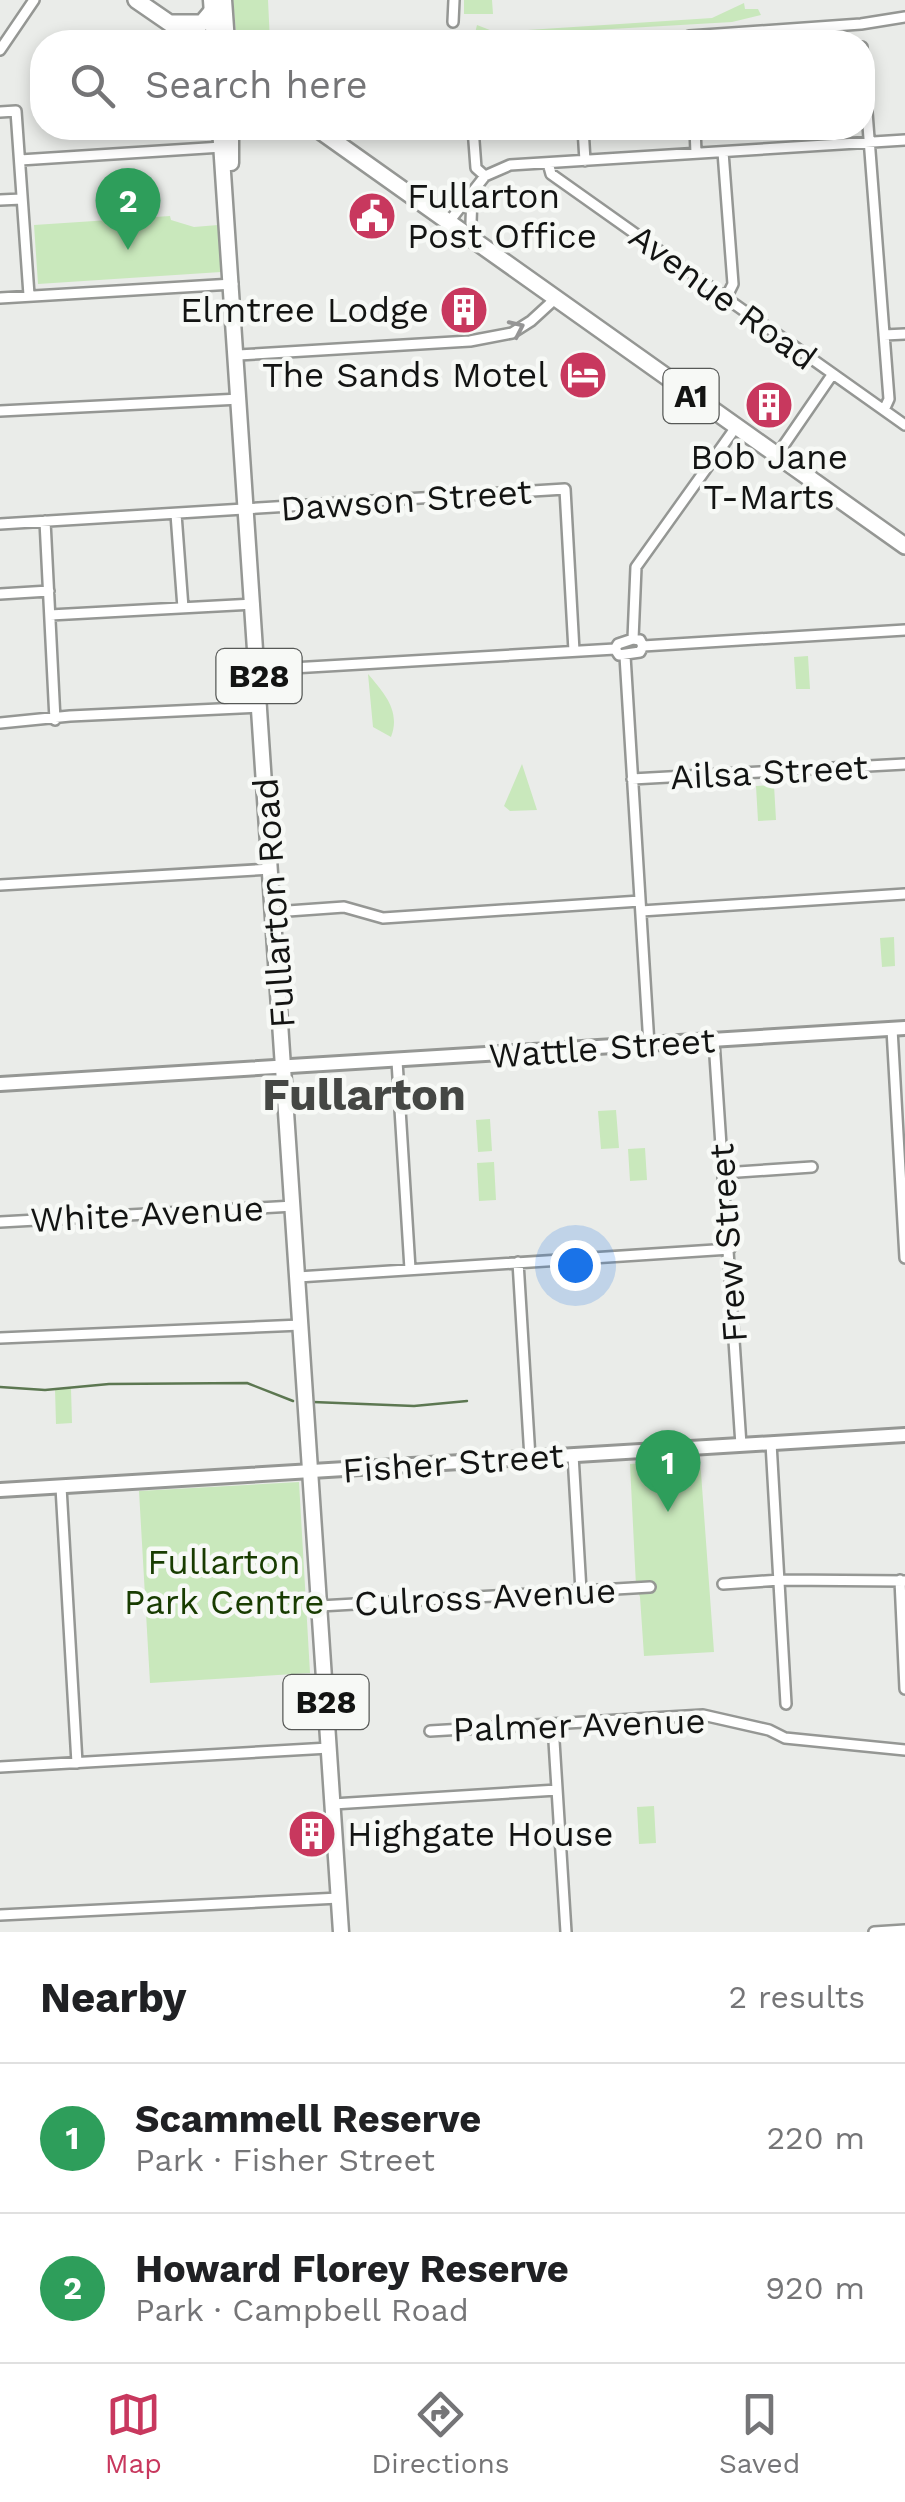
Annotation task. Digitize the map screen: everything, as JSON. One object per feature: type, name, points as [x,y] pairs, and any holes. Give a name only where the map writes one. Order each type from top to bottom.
[{"type":"highway","points":[[136,0],[181,30]]},
{"type":"highway","points":[[171,23],[202,23],[216,4]]},
{"type":"highway","name":"A1","points":[[333,140],[905,546]]},
{"type":"main road","points":[[215,30],[216,4]]},
{"type":"main road","points":[[216,4],[223,30]]},
{"type":"main road","name":"Fullarton Road","points":[[221,140],[341,1932]]},
{"type":"main road","name":"Fullarton Road","points":[[230,234],[231,140]]},
{"type":"street","points":[[0,50],[34,0]]},
{"type":"street","points":[[453,22],[454,0]]},
{"type":"street","points":[[792,30],[905,17]]},
{"type":"street","points":[[861,24],[861,30]]},
{"type":"street","points":[[0,112],[16,110],[29,296]]},
{"type":"street","points":[[474,140],[476,168],[486,176]]},
{"type":"street","points":[[583,140],[584,160]]},
{"type":"street","points":[[695,140],[696,153]]},
{"type":"street","points":[[448,223],[486,176],[510,165],[905,140]]},
{"type":"street","points":[[870,142],[889,399],[884,410]]},
{"type":"street","points":[[20,160],[222,147]]},
{"type":"street","points":[[723,152],[734,284],[726,298]]},
{"type":"street","name":"Avenue Road","points":[[548,163],[551,174],[905,425]]},
{"type":"street","points":[[472,191],[471,223],[478,245]]},
{"type":"street","points":[[0,200],[22,198]]},
{"type":"street","points":[[0,298],[233,284]]},
{"type":"street","points":[[238,355],[470,341],[512,333],[555,299]]},
{"type":"street","points":[[884,335],[905,334]]},
{"type":"street","points":[[777,456],[832,375]]},
{"type":"street","points":[[0,411],[240,399]]},
{"type":"street","points":[[633,639],[636,567],[736,427]]},
{"type":"street","name":"Dawson Street","points":[[0,524],[564,490],[574,651]]},
{"type":"street","points":[[176,514],[182,608]]},
{"type":"street","points":[[45,521],[54,720]]},
{"type":"street","points":[[0,594],[49,591]]},
{"type":"street","points":[[50,614],[254,604]]},
{"type":"street","points":[[643,646],[905,630]]},
{"type":"street","points":[[643,646],[640,640],[633,639],[618,644],[632,780],[649,1045]]},
{"type":"street","points":[[258,670],[574,651],[640,652],[643,646]]},
{"type":"street","points":[[0,723],[261,707]]},
{"type":"street","name":"Ailsa Street","points":[[632,780],[905,764]]},
{"type":"street","points":[[0,886],[272,870]]},
{"type":"street","points":[[274,912],[344,907],[383,918],[905,894]]},
{"type":"street","points":[[898,1029],[905,1258]]},
{"type":"street","name":"Wattle Street","points":[[0,1084],[898,1029]]},
{"type":"street","name":"Frew Street","points":[[714,1040],[741,1445]]},
{"type":"street","points":[[397,1061],[410,1269]]},
{"type":"street","points":[[724,1173],[812,1167]]},
{"type":"street","name":"White Avenue","points":[[0,1222],[294,1206]]},
{"type":"street","points":[[298,1276],[730,1248]]},
{"type":"street","points":[[518,1262],[530,1458]]},
{"type":"street","points":[[0,1338],[302,1325]]},
{"type":"street","name":"Fisher Street","points":[[0,1490],[905,1435]]},
{"type":"street","points":[[771,1443],[786,1704]]},
{"type":"street","points":[[573,1455],[582,1590]]},
{"type":"street","points":[[60,1487],[77,1763]]},
{"type":"street","points":[[723,1584],[902,1580],[905,1689]]},
{"type":"street","name":"Culross Avenue","points":[[320,1606],[650,1587]]},
{"type":"street","name":"Palmer Avenue","points":[[430,1731],[703,1715],[769,1730],[785,1738],[905,1750]]},
{"type":"street","points":[[553,1725],[566,1932]]},
{"type":"street","points":[[0,1767],[329,1748]]},
{"type":"street","points":[[333,1804],[557,1790]]},
{"type":"street","points":[[0,1915],[339,1898]]},
{"type":"street","points":[[874,1932],[905,1930]]},
{"type":"green space","points":[[233,0],[268,0],[269,30],[236,30]]},
{"type":"green space","points":[[464,0],[492,0],[493,14],[464,14]]},
{"type":"green space","points":[[744,3],[745,9],[758,9],[761,15],[732,22],[526,30],[712,18]]},
{"type":"green space","points":[[170,216],[171,220],[194,227],[218,225],[221,272],[38,284],[34,225]]},
{"type":"green space","points":[[808,656],[810,689],[796,689],[794,657]]},
{"type":"green space","points":[[368,674],[392,711],[391,737],[373,727]]},
{"type":"green space","points":[[522,764],[537,810],[510,811],[504,806]]},
{"type":"green space","points":[[774,785],[776,820],[758,821],[756,786]]},
{"type":"green space","points":[[894,937],[895,966],[882,967],[880,938]]},
{"type":"green space","points":[[616,1110],[619,1148],[601,1149],[598,1111]]},
{"type":"green space","points":[[490,1119],[492,1151],[478,1152],[476,1120]]},
{"type":"green space","points":[[645,1148],[647,1180],[630,1181],[628,1149]]},
{"type":"green space","points":[[494,1162],[496,1200],[479,1201],[477,1163]]},
{"type":"green space","points":[[55,1389],[71,1389],[72,1423],[56,1424]]},
{"type":"green space","points":[[700,1459],[714,1652],[644,1656],[630,1464]]},
{"type":"green space","name":"Fullarton Park Centre","points":[[299,1482],[310,1673],[150,1683],[139,1491]]},
{"type":"green space","points":[[654,1806],[656,1843],[639,1844],[637,1807]]},
{"type":"waterway","points":[[0,1387],[45,1390],[109,1384],[247,1383],[293,1401]]},
{"type":"waterway","points":[[313,1402],[414,1406],[467,1401]]},
{"type":"place","name":"Fullarton Post Office","points":[[372,216]]},
{"type":"place","name":"Howard Florey Reserve","points":[[128,250]]},
{"type":"place","name":"Elmtree Lodge","points":[[464,310]]},
{"type":"place","name":"The Sands Motel","points":[[583,375]]},
{"type":"place","name":"Bob Jane T-Marts","points":[[769,405]]},
{"type":"place","name":"Scammell Reserve","points":[[668,1512]]},
{"type":"place","name":"Highgate House","points":[[312,1834]]},
{"type":"district","name":"Fullarton","points":[[364,1094]]}]
